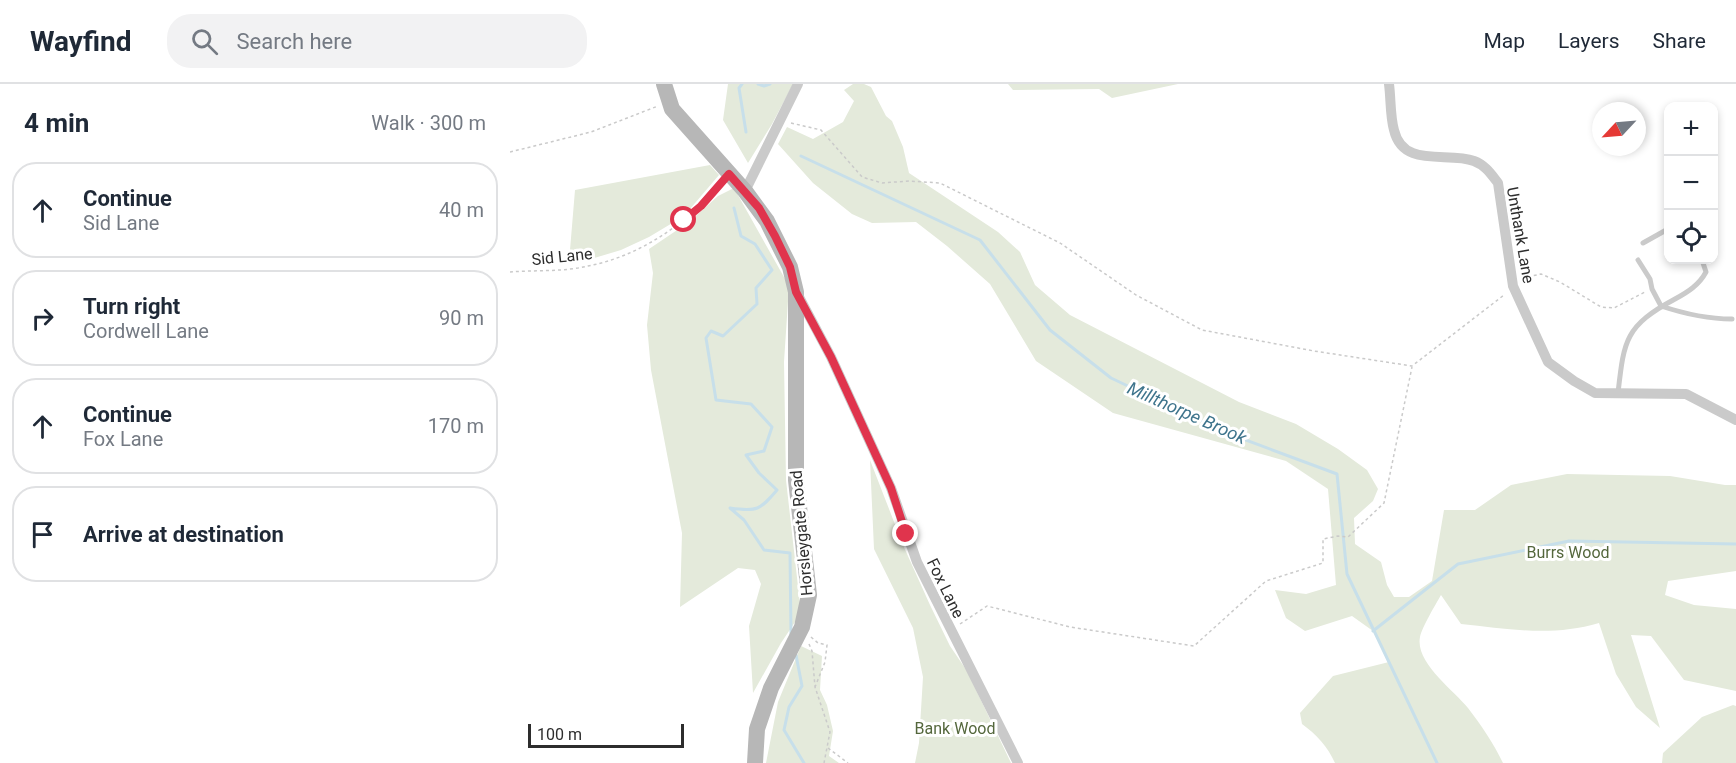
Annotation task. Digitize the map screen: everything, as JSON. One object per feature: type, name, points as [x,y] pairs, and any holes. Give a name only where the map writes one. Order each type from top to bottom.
[{"type":"main road","name":"Horsleygate Road","points":[[663,84],[672,109],[759,208],[790,267],[796,292],[796,480],[809,595],[802,627],[771,688],[757,729],[755,763]]},
{"type":"street","points":[[745,191],[798,84]]},
{"type":"street","name":"Unthank Lane","points":[[1389,84],[1394,132],[1402,147],[1417,155],[1474,161],[1488,170],[1498,183],[1513,283],[1548,362],[1595,393],[1686,394],[1736,420]]},
{"type":"street","name":"Fox Lane","points":[[796,292],[831,357],[891,488],[917,561],[1018,763]]},
{"type":"street","points":[[797,331],[814,326]]},
{"type":"lane","points":[[1643,243],[1664,231]]},
{"type":"lane","points":[[1638,260],[1650,279],[1652,289],[1661,306],[1690,315],[1713,319],[1732,319]]},
{"type":"lane","points":[[1618,393],[1623,352],[1632,331],[1647,315],[1701,282],[1706,272],[1703,264]]},
{"type":"path","points":[[510,152],[591,132],[662,105]]},
{"type":"path","points":[[780,120],[820,130],[862,177],[882,183],[909,181],[940,183],[954,189],[1060,243],[1136,295],[1202,330],[1412,366]]},
{"type":"path","name":"Sid Lane","points":[[510,272],[588,267],[629,254],[666,233],[701,206],[729,174]]},
{"type":"path","points":[[957,632],[960,623],[987,606],[1070,627],[1194,646],[1266,581],[1323,563],[1323,539],[1348,537],[1384,503],[1412,366],[1513,283],[1541,274],[1560,282],[1601,307],[1614,308],[1652,289]]},
{"type":"path","points":[[802,627],[818,643],[826,645],[825,662],[815,687]]},
{"type":"path","points":[[802,627],[812,651],[815,687],[830,732],[824,763]]},
{"type":"path","points":[[828,747],[848,763]]},
{"type":"green space","points":[[728,84],[793,84],[748,163],[723,120]]},
{"type":"green space","name":"Burrs Wood","points":[[853,84],[864,84],[871,87],[886,116],[892,121],[903,147],[909,173],[998,232],[1020,252],[1035,285],[1070,315],[1239,402],[1296,424],[1338,449],[1367,470],[1378,489],[1373,501],[1354,518],[1355,544],[1381,562],[1387,585],[1394,597],[1409,597],[1432,581],[1444,510],[1475,510],[1511,485],[1567,474],[1670,476],[1736,485],[1736,571],[1668,581],[1665,595],[1694,605],[1736,609],[1736,691],[1684,680],[1651,636],[1631,635],[1660,728],[1636,707],[1616,674],[1599,623],[1547,631],[1461,624],[1441,595],[1420,637],[1423,657],[1437,676],[1473,714],[1503,763],[1335,763],[1321,741],[1302,724],[1300,713],[1333,676],[1389,662],[1373,631],[1352,616],[1305,631],[1286,618],[1275,590],[1306,594],[1336,585],[1328,489],[1286,461],[1113,413],[1036,361],[990,284],[916,222],[872,223],[852,214],[813,183],[778,144],[787,127],[813,139],[843,122],[854,101],[844,90]]},
{"type":"green space","points":[[1008,84],[1178,84],[1112,98],[1099,89],[1013,90]]},
{"type":"green space","points":[[710,165],[719,175],[684,216],[649,237],[621,250],[591,259],[569,262],[575,190]]},
{"type":"green space","points":[[734,188],[789,286],[784,362],[786,480],[801,613],[753,693],[749,626],[761,584],[755,570],[738,568],[680,607],[682,533],[651,370],[647,325],[653,273],[649,249],[689,222],[718,196]]},
{"type":"green space","name":"Bank Wood","points":[[870,460],[903,545],[930,605],[950,646],[967,671],[1011,763],[915,763],[919,743],[923,677],[913,628],[874,549]]},
{"type":"green space","points":[[801,646],[822,656],[820,690],[827,705],[833,731],[829,756],[839,763],[766,763],[778,702]]},
{"type":"green space","points":[[1733,705],[1736,706],[1736,763],[1662,763],[1663,753],[1702,717]]},
{"type":"waterway","name":"Millthorpe Brook","points":[[742,84],[739,88],[746,132]]},
{"type":"waterway","name":"Millthorpe Brook","points":[[758,84],[764,86],[770,84]]},
{"type":"waterway","name":"Millthorpe Brook","points":[[801,156],[980,240],[1050,330],[1111,378],[1227,433],[1337,474],[1347,574],[1437,763]]},
{"type":"waterway","points":[[734,208],[741,236],[755,244],[772,270],[756,288],[757,304],[723,336],[711,331],[706,338],[716,400],[751,404],[772,427],[764,451],[746,455],[759,473],[777,490],[762,506],[757,508],[746,510],[730,508],[744,520],[764,550],[790,553],[791,634]]},
{"type":"waterway","points":[[1373,631],[1458,564],[1569,541],[1736,544]]},
{"type":"waterway","points":[[796,655],[802,686],[789,707],[784,730],[804,763]]},
{"type":"route","points":[[684,220],[701,206],[729,174],[759,208],[790,267],[796,292],[831,357],[891,488],[906,534]]}]
